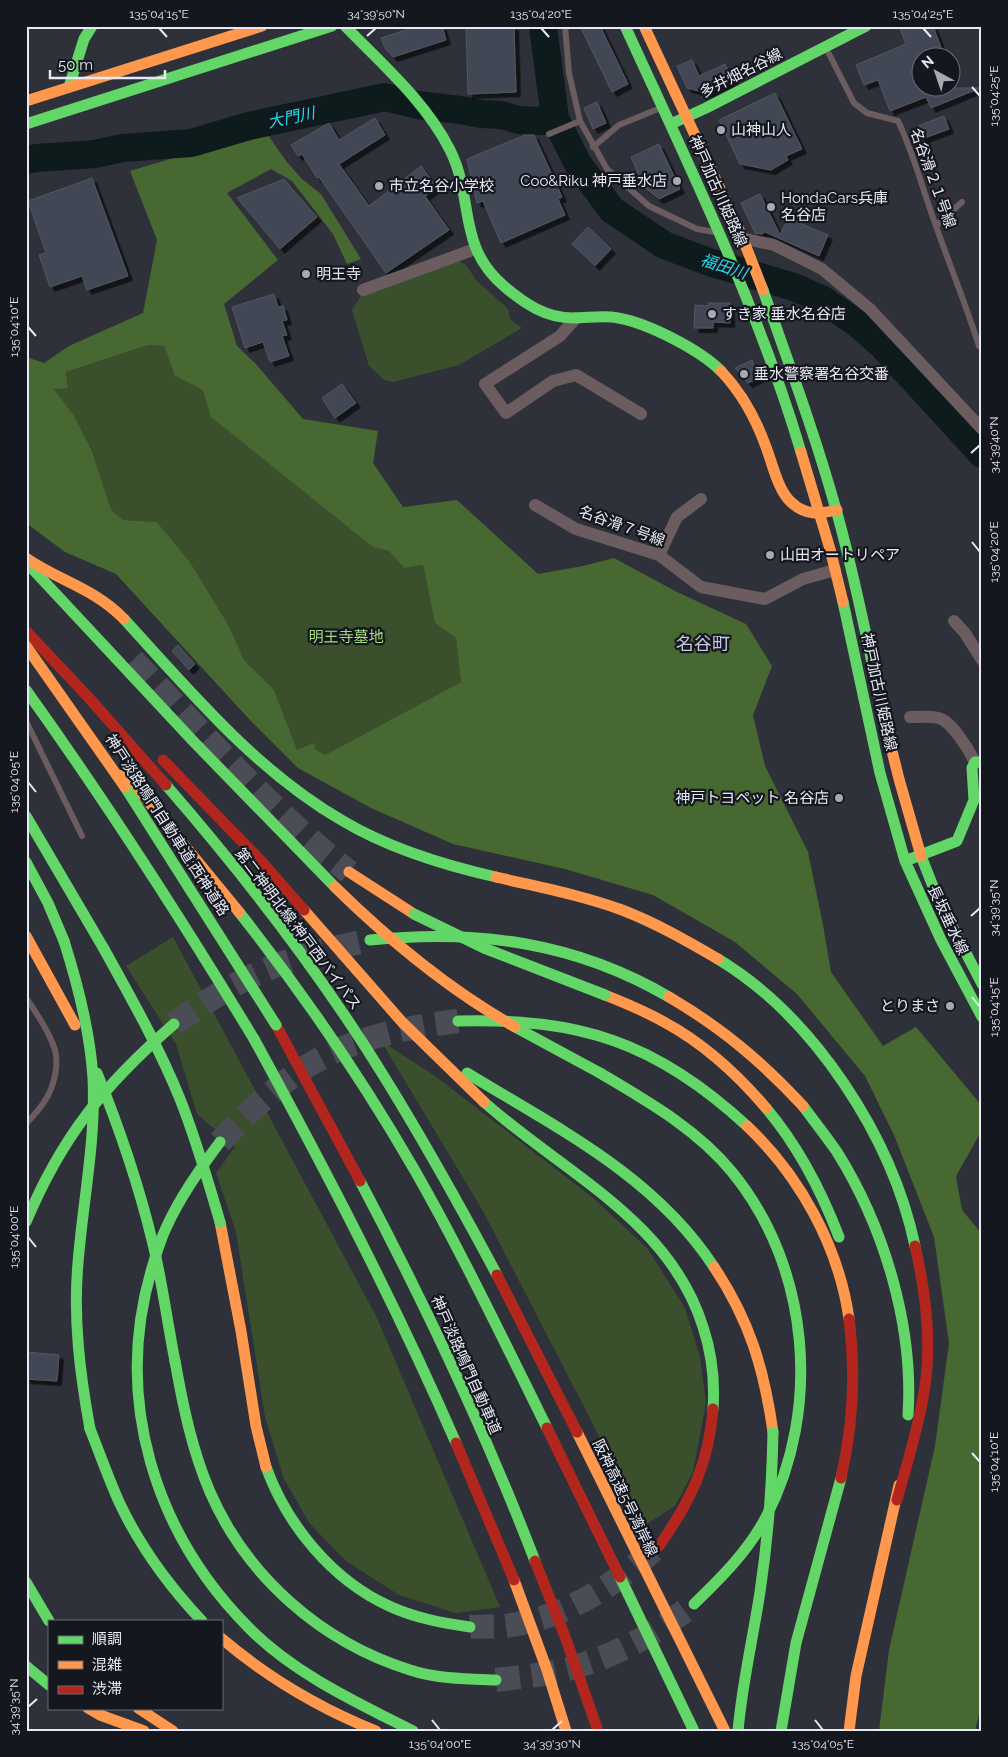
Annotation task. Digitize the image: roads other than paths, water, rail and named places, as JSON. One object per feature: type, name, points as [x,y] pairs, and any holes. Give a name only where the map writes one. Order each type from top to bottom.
[{"type":"main road","points":[[69,87],[84,39],[92,26]]},
{"type":"main road","points":[[126,70],[235,26]]},
{"type":"main road","points":[[26,101],[262,26]]},
{"type":"main road","points":[[26,124],[332,26]]},
{"type":"main road","points":[[345,26],[409,92],[425,111],[451,151],[458,169],[469,232],[475,250],[490,274],[521,299],[552,316],[576,318],[609,317],[629,320],[664,335],[717,367],[733,384],[749,408],[789,502],[798,509],[820,514],[836,510]]},
{"type":"main road","name":"神戸加古川姫路線","points":[[625,26],[743,287],[786,402],[835,570],[852,638],[880,773],[905,861],[957,842],[974,800],[972,768],[978,762]]},
{"type":"main road","name":"神戸加古川姫路線","points":[[644,26],[741,234],[763,290],[808,418],[836,510],[862,610],[895,768],[920,856]]},
{"type":"main road","points":[[826,47],[859,26]]},
{"type":"main road","points":[[826,47],[866,26]]},
{"type":"main road","name":"多井畑名谷線","points":[[670,124],[706,108],[826,47]]},
{"type":"main road","points":[[26,560],[95,594],[106,602],[219,721],[308,800],[343,822],[380,841],[422,857],[588,899],[624,911],[697,945],[743,975],[762,990],[816,1044],[845,1083],[879,1140],[898,1186],[918,1256],[927,1336],[926,1378],[856,1676],[849,1731]]},
{"type":"main road","points":[[26,560],[194,742],[335,887],[397,945],[455,990],[491,1013],[600,1073],[675,1118],[706,1144],[734,1174],[756,1206],[777,1244],[791,1286],[799,1327],[801,1367],[799,1408],[792,1448],[780,1486],[766,1517],[747,1546],[722,1577],[694,1604]]},
{"type":"main road","name":"第二神明北線;神戸西バイパス","points":[[26,631],[116,728],[189,812],[254,891],[313,970],[375,1063],[427,1148],[499,1279]]},
{"type":"main road","points":[[39,644],[216,813],[404,1025],[489,1108],[616,1205],[665,1254],[685,1283],[700,1315],[710,1347],[715,1383],[713,1419],[707,1456],[695,1489],[680,1518],[659,1546]]},
{"type":"main road","name":"神戸淡路鳴門自動車道;西神道路","points":[[26,646],[71,706],[143,812],[276,1025]]},
{"type":"main road","points":[[26,665],[100,744],[173,829],[235,906],[297,988],[358,1078],[413,1166],[479,1289],[694,1731]]},
{"type":"main road","points":[[26,690],[122,828],[189,932],[254,1039],[301,1125],[412,1345],[459,1448],[501,1548],[566,1731]]},
{"type":"main road","points":[[26,816],[131,996],[172,1080],[188,1120],[220,1222],[232,1280],[255,1424],[261,1450],[272,1483],[288,1514],[324,1559],[354,1586],[381,1602],[409,1615],[470,1627]]},
{"type":"main road","name":"長坂垂水線","points":[[920,856],[938,899],[982,984]]},
{"type":"main road","name":"長坂垂水線","points":[[905,861],[942,946],[982,1017]]},
{"type":"main road","points":[[26,862],[48,903],[64,941],[81,1003],[88,1039],[92,1078],[90,1157],[78,1264],[76,1306],[77,1345],[90,1429],[120,1505],[142,1545],[170,1584],[201,1620]]},
{"type":"main road","points":[[349,872],[414,914],[484,948],[605,994],[680,1031],[741,1080],[767,1108],[787,1133],[814,1176],[831,1212],[843,1248],[853,1292],[857,1330],[857,1376],[843,1468],[790,1672],[781,1731]]},
{"type":"main road","points":[[26,936],[75,1025],[127,1150],[152,1243],[190,1430],[202,1473],[218,1510],[240,1547],[272,1585],[296,1609],[330,1634],[367,1653],[411,1670],[454,1678],[496,1680]]},
{"type":"main road","points":[[370,940],[424,936],[490,938],[524,942],[567,953],[645,983],[689,1008],[714,1024],[746,1049],[777,1078],[805,1108],[831,1142],[849,1173],[883,1249],[896,1289],[907,1360],[909,1410],[897,1500]]},
{"type":"main road","points":[[380,999],[431,1045],[464,1071],[588,1146],[657,1200],[687,1230],[714,1265],[737,1305],[755,1346],[766,1388],[773,1432],[773,1478],[768,1533],[747,1660],[738,1731]]},
{"type":"main road","points":[[458,1021],[533,1022],[574,1028],[610,1038],[644,1052],[678,1070],[726,1105],[748,1126],[794,1182],[814,1216],[838,1270],[852,1332],[854,1375],[851,1422]]},
{"type":"main road","points":[[26,1222],[36,1194],[73,1130],[97,1098],[121,1071],[174,1024]]},
{"type":"main road","name":"神戸淡路鳴門自動車道","points":[[276,1025],[381,1220],[436,1334],[523,1533],[561,1627],[598,1731]]},
{"type":"main road","points":[[220,1142],[193,1179],[175,1210],[160,1240],[148,1275],[137,1338],[136,1380],[140,1423],[149,1463],[163,1502],[182,1542],[206,1580],[230,1608],[258,1636],[299,1668],[333,1689],[413,1731]]},
{"type":"main road","name":"阪神高速5号湾岸線","points":[[499,1279],[725,1731]]},
{"type":"main road","points":[[26,1582],[48,1620]]},
{"type":"main road","points":[[222,1639],[271,1678],[310,1701],[376,1731]]},
{"type":"main road","points":[[26,1666],[48,1684]]},
{"type":"main road","points":[[26,1674],[48,1689]]},
{"type":"main road","points":[[91,1710],[144,1731]]},
{"type":"main road","points":[[141,1710],[173,1731]]},
{"type":"street","points":[[719,232],[774,245],[822,268],[870,309],[982,429]]},
{"type":"street","points":[[363,290],[475,250]]},
{"type":"street","points":[[576,318],[560,336],[485,384],[506,413],[553,381],[576,375],[642,414]]},
{"type":"street","points":[[659,554],[677,517],[701,499]]},
{"type":"street","name":"名谷滑７号線","points":[[535,505],[576,529],[659,554],[701,587],[765,599],[803,579],[835,570]]},
{"type":"street","points":[[954,621],[965,632],[982,660]]},
{"type":"street","name":"神戸加古川姫路線","points":[[910,717],[938,718],[947,721],[978,762]]},
{"type":"lane","points":[[565,26],[568,73],[580,121],[607,169],[650,206],[697,230],[719,232]]},
{"type":"lane","name":"名谷滑２１号線","points":[[826,47],[854,103],[867,113],[898,121],[906,136],[936,226],[962,293],[978,346],[982,348]]},
{"type":"lane","points":[[594,147],[619,125],[662,107]]},
{"type":"lane","points":[[549,134],[580,121]]},
{"type":"lane","points":[[936,226],[962,202]]},
{"type":"lane","points":[[26,721],[82,836]]},
{"type":"lane","points":[[26,998],[55,1050],[56,1064],[53,1083],[46,1100],[26,1124]]},
{"type":"waterway","name":"福田川","points":[[543,26],[555,118],[578,164],[612,210],[664,245],[709,262],[794,287],[823,300],[858,324],[882,345],[982,454]]},
{"type":"waterway","name":"大門川","points":[[26,160],[95,154],[122,148],[191,143],[249,126],[385,97],[417,105],[501,115],[519,120],[542,121],[555,118]]},
{"type":"tunnel","points":[[133,660],[264,797],[349,872]]},
{"type":"tunnel","points":[[174,1024],[216,996],[260,972],[311,954],[370,940]]},
{"type":"tunnel","points":[[220,1142],[251,1110],[273,1091],[309,1065],[326,1056],[381,1035],[400,1030],[458,1021]]},
{"type":"tunnel","points":[[470,1627],[505,1626],[526,1622],[567,1609],[622,1576],[656,1548]]},
{"type":"tunnel","points":[[496,1680],[559,1671],[602,1658],[650,1634],[694,1604]]},
{"type":"place","name":"山神山人","points":[[721,130]]},
{"type":"place","name":"Coo&Riku 神戸垂水店","points":[[677,181]]},
{"type":"place","name":"市立名谷小学校","points":[[379,186]]},
{"type":"place","name":"HondaCars兵庫 名谷店","points":[[771,207]]},
{"type":"place","name":"明王寺","points":[[306,274]]},
{"type":"place","name":"すき家 垂水名谷店","points":[[712,314]]},
{"type":"place","name":"垂水警察署名谷交番","points":[[744,374]]},
{"type":"place","name":"山田オートリペア","points":[[770,555]]},
{"type":"place","name":"神戸トヨペット 名谷店","points":[[839,798]]},
{"type":"place","name":"とりまさ","points":[[950,1006]]},
{"type":"district","name":"名谷町","points":[[703,644]]},
{"type":"park label","name":"明王寺墓地","points":[[346,637]]}]
